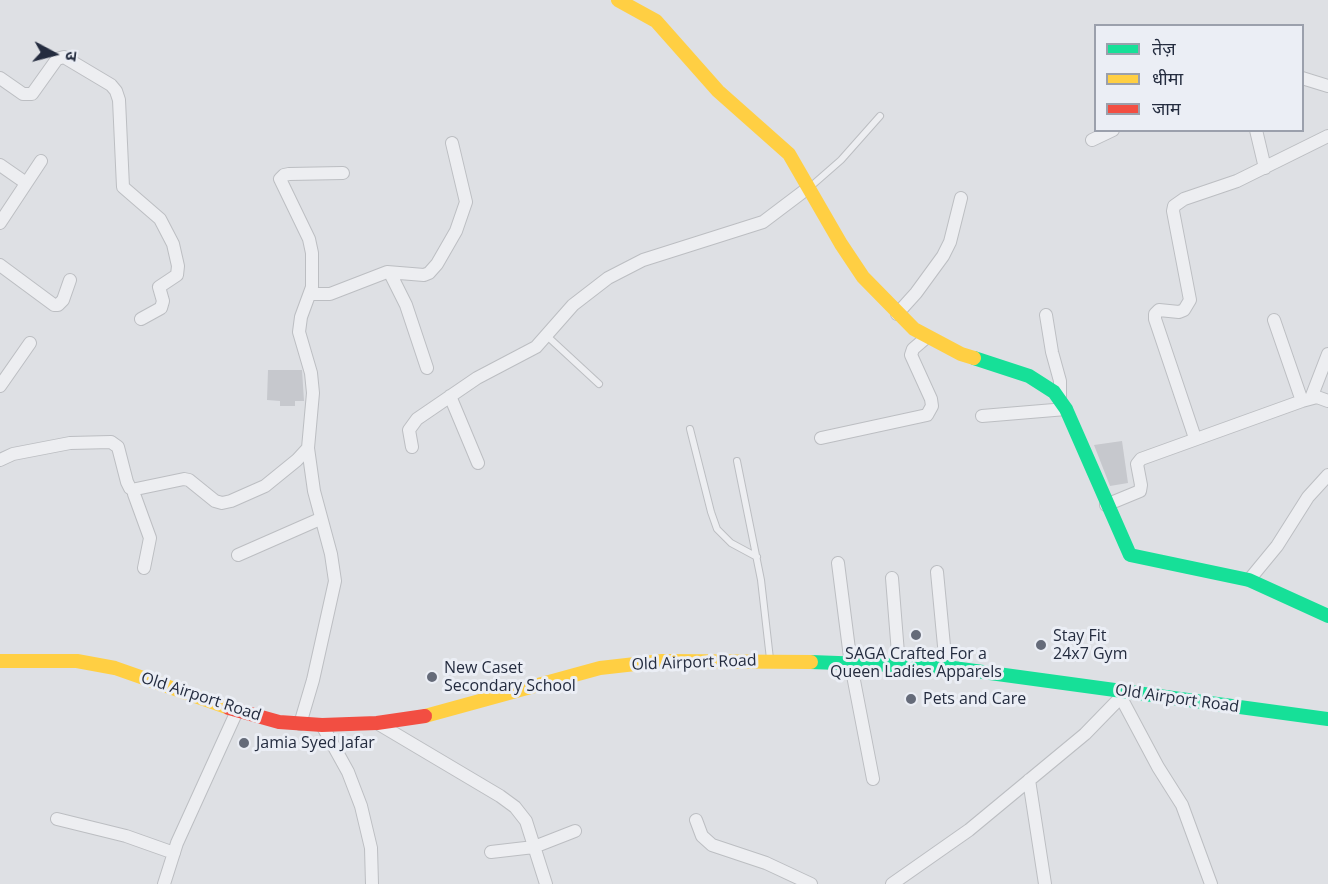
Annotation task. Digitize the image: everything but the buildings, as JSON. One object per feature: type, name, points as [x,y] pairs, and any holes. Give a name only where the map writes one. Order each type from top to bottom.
[{"type":"main road","points":[[618,0],[650,16],[718,91],[789,154],[841,244],[863,277],[897,314],[927,338],[961,354],[1029,376],[1043,384],[1063,404],[1130,555],[1249,580],[1328,616]]},
{"type":"main road","name":"Old Airport Road","points":[[0,661],[76,661],[116,668],[237,711],[279,722],[322,725],[377,723],[420,717],[600,668],[662,661],[770,660],[946,667],[1118,694],[1328,720]]},
{"type":"street","points":[[0,78],[23,94],[32,94],[57,59],[64,57],[111,85],[116,92],[120,112],[123,187],[160,219],[173,244],[178,266],[177,275],[159,287],[163,302],[161,308],[141,319]]},
{"type":"street","points":[[1304,79],[1328,86]]},
{"type":"street","points":[[1092,140],[1109,132]]},
{"type":"street","points":[[1256,132],[1265,168]]},
{"type":"street","points":[[1195,438],[1155,319],[1155,314],[1159,310],[1179,312],[1184,310],[1190,300],[1173,211],[1174,206],[1184,200],[1237,181],[1328,136]]},
{"type":"street","points":[[310,294],[330,294],[390,273],[424,275],[429,273],[437,264],[456,231],[466,202],[452,143]]},
{"type":"street","points":[[0,223],[41,161]]},
{"type":"street","points":[[0,165],[26,183]]},
{"type":"street","points":[[300,724],[313,680],[335,581],[331,554],[320,519],[308,448],[313,393],[312,373],[299,324],[310,294],[313,265],[309,239],[280,179],[289,174],[343,173]]},
{"type":"street","points":[[412,447],[409,430],[417,419],[477,378],[536,347],[573,305],[608,278],[643,260],[764,222],[808,188]]},
{"type":"street","points":[[897,314],[916,293],[943,256],[950,242],[961,198]]},
{"type":"street","points":[[0,265],[54,305],[58,305],[63,300],[70,280]]},
{"type":"street","points":[[390,273],[405,305],[427,368]]},
{"type":"street","points":[[982,416],[1063,404],[1046,315]]},
{"type":"street","points":[[1274,320],[1307,400]]},
{"type":"street","points":[[821,438],[927,415],[932,406],[931,399],[911,355],[913,349],[927,338]]},
{"type":"street","points":[[0,386],[30,343]]},
{"type":"street","points":[[1307,400],[1328,354]]},
{"type":"street","points":[[450,396],[478,463]]},
{"type":"street","points":[[1106,505],[1140,491],[1137,464],[1141,459],[1307,400],[1317,397],[1328,401]]},
{"type":"street","points":[[0,460],[13,454],[70,443],[111,442],[118,447],[127,482],[134,491],[150,538],[144,568]]},
{"type":"street","points":[[134,491],[140,487],[184,478],[215,501],[222,503],[231,501],[264,486],[297,460],[308,448]]},
{"type":"street","points":[[1249,580],[1277,546],[1308,497],[1328,475]]},
{"type":"street","points":[[238,555],[320,519]]},
{"type":"street","points":[[838,563],[852,665],[873,779]]},
{"type":"street","points":[[937,572],[946,667]]},
{"type":"street","points":[[892,578],[899,666]]},
{"type":"street","points":[[892,884],[969,830],[1085,734],[1118,694],[1158,767],[1182,805],[1212,884]]},
{"type":"street","points":[[164,884],[174,853],[237,711]]},
{"type":"street","points":[[377,723],[515,807],[526,821],[546,884]]},
{"type":"street","points":[[322,725],[348,772],[361,806],[371,848],[372,884]]},
{"type":"street","points":[[1029,780],[1045,884]]},
{"type":"street","points":[[57,819],[126,836],[174,853]]},
{"type":"street","points":[[696,820],[702,836],[712,845],[766,863],[811,884]]},
{"type":"street","points":[[491,852],[534,847],[575,831]]},
{"type":"lane","points":[[808,188],[853,148],[879,116]]},
{"type":"lane","points":[[547,336],[599,384]]},
{"type":"lane","points":[[690,429],[717,529],[731,543],[757,557]]},
{"type":"lane","points":[[737,461],[757,557],[770,660]]},
{"type":"traffic: fast","points":[[974,358],[1029,376],[1054,392],[1066,409],[1130,555],[1249,580],[1328,616]]},
{"type":"traffic: fast","points":[[811,662],[946,667],[1328,719]]},
{"type":"traffic: slow","points":[[618,0],[656,21],[718,91],[789,154],[841,244],[863,277],[914,329],[961,354],[974,358]]},
{"type":"traffic: slow","points":[[0,661],[77,661],[115,668],[229,708]]},
{"type":"traffic: slow","points":[[425,716],[600,668],[662,661],[811,662]]},
{"type":"traffic: jam","points":[[229,708],[279,722],[322,725],[377,723],[425,716]]},
{"type":"place","name":"SAGA Crafted For a Queen Ladies Apparels","points":[[916,635]]},
{"type":"place","name":"Stay Fit 24x7 Gym","points":[[1041,645]]},
{"type":"place","name":"New Caset Secondary School","points":[[432,677]]},
{"type":"place","name":"Pets and Care","points":[[911,699]]},
{"type":"place","name":"Jamia Syed Jafar","points":[[244,743]]}]
